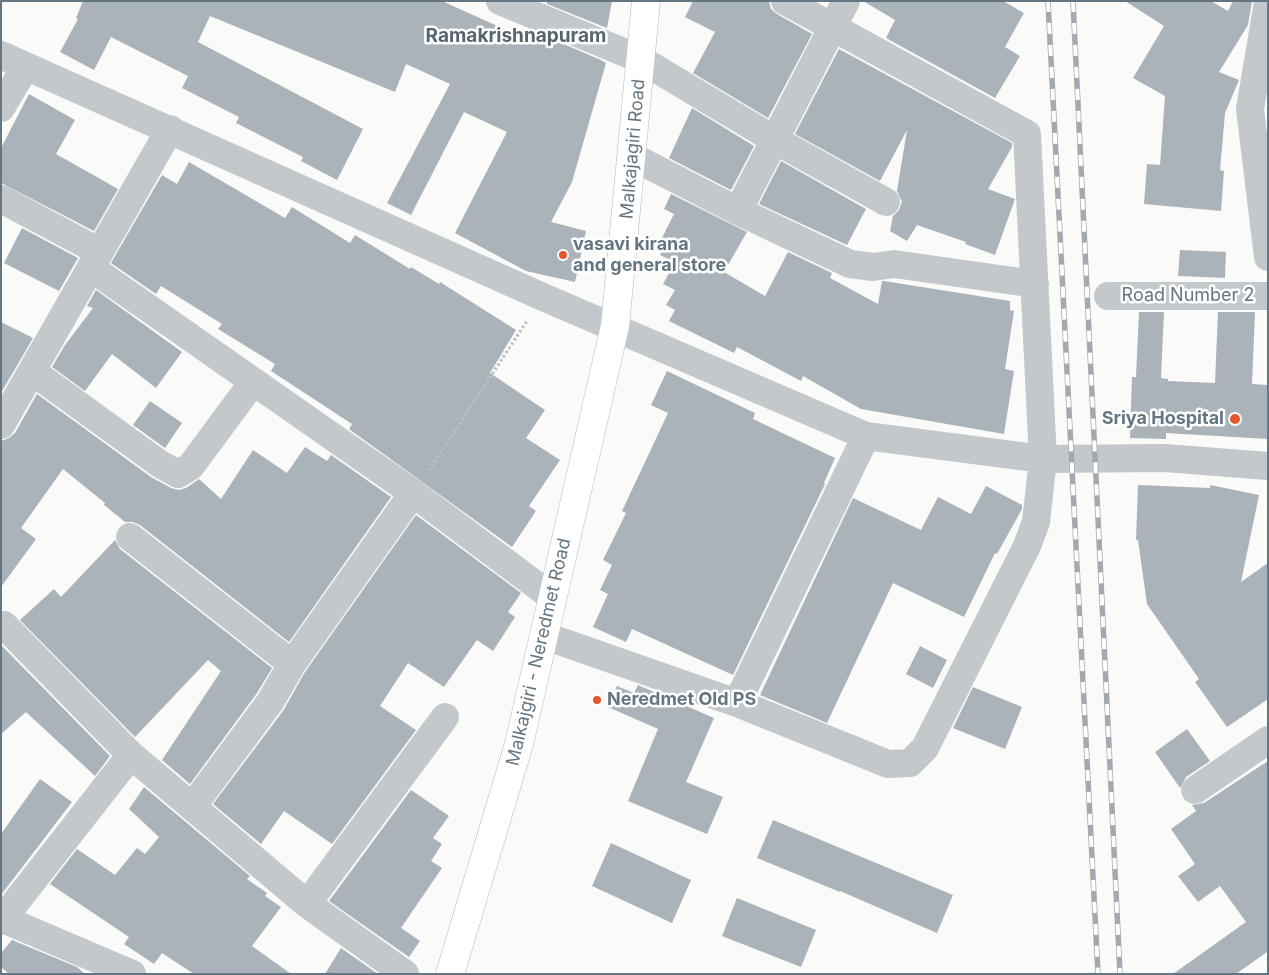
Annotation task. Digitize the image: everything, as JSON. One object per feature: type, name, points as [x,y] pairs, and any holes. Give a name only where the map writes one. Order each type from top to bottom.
[{"type":"main road","name":"Malkajagiri Road","points":[[615,326],[633,157],[646,1]]},
{"type":"main road","name":"Malkajgiri - Neredmet Road","points":[[450,974],[519,744],[615,326]]},
{"type":"street","points":[[500,1],[640,59],[775,140],[886,202]]},
{"type":"street","points":[[545,636],[736,703],[888,764],[910,763],[925,748],[1027,546],[1036,522],[1043,459],[1027,134],[786,1]]},
{"type":"street","points":[[738,211],[846,1]]},
{"type":"street","points":[[1268,2],[1259,108],[1268,257]]},
{"type":"street","points":[[1,55],[543,297],[615,326],[866,436],[1043,459],[1165,458],[1268,466]]},
{"type":"street","points":[[1,108],[26,66]]},
{"type":"street","points":[[1,425],[33,372],[170,129]]},
{"type":"street","points":[[633,157],[738,211],[850,264],[873,267],[894,264],[1035,284]]},
{"type":"street","points":[[1,200],[95,260],[253,382],[413,493],[552,597]]},
{"type":"street","name":"Road Number 2","points":[[1108,296],[1268,296]]},
{"type":"street","points":[[33,372],[160,464],[178,474],[192,466],[253,382]]},
{"type":"street","points":[[736,703],[866,436]]},
{"type":"street","points":[[192,808],[270,702],[292,664],[413,493]]},
{"type":"street","points":[[130,537],[292,664]]},
{"type":"street","points":[[4,626],[131,755],[192,808],[307,904],[406,974]]},
{"type":"street","points":[[307,904],[444,717]]},
{"type":"street","points":[[1195,790],[1268,740]]},
{"type":"street","points":[[131,755],[2,920],[132,974]]},
{"type":"path","points":[[413,493],[543,297]]},
{"type":"building","points":[[83,1],[442,1],[513,33],[514,31],[538,42],[540,34],[601,60],[606,63],[572,182],[551,222],[586,231],[575,282],[526,271],[455,233],[507,132],[464,112],[411,215],[387,203],[450,84],[406,64],[395,92],[210,16],[198,42],[363,129],[337,180],[301,161],[303,157],[236,123],[239,117],[182,88],[188,76],[111,37],[94,70],[60,52],[78,19],[76,18]]},
{"type":"building","points":[[547,1],[612,1],[607,28],[547,4]]},
{"type":"building","points":[[693,1],[769,1],[771,9],[777,14],[812,34],[768,118],[693,73],[715,32],[685,17]]},
{"type":"building","points":[[863,1],[1003,1],[1024,13],[1005,47],[1020,56],[995,98],[886,38],[895,20]]},
{"type":"building","points":[[1125,1],[1211,1],[1228,11],[1233,1],[1252,1],[1248,25],[1219,72],[1239,80],[1225,113],[1220,170],[1224,171],[1221,211],[1144,204],[1147,164],[1160,165],[1165,96],[1133,78],[1164,26]]},
{"type":"building","points":[[839,49],[1012,143],[1012,147],[988,189],[1015,199],[995,255],[965,244],[966,242],[917,225],[907,241],[890,231],[893,216],[899,210],[902,202],[897,191],[907,130],[880,181],[795,134]]},
{"type":"building","points":[[29,94],[75,120],[56,154],[118,189],[94,231],[1,183],[1,148]]},
{"type":"building","points":[[692,108],[754,146],[731,190],[669,158]]},
{"type":"building","points":[[781,161],[866,209],[847,245],[759,204]]},
{"type":"building","points":[[189,162],[285,218],[292,207],[350,243],[355,235],[410,269],[411,267],[439,284],[440,282],[516,330],[490,373],[545,410],[526,438],[560,460],[529,506],[536,511],[512,547],[349,429],[352,424],[271,371],[275,364],[218,329],[222,324],[161,286],[156,294],[111,263],[162,175],[177,184]]},
{"type":"building","points":[[671,194],[747,232],[724,272],[765,296],[788,252],[832,273],[830,278],[878,304],[882,281],[1010,301],[1010,310],[1014,311],[1005,369],[1014,371],[1004,434],[861,409],[803,376],[801,381],[737,347],[734,353],[669,321],[675,310],[666,305],[675,290],[663,284],[675,262],[660,255],[667,243],[661,240],[674,214],[664,209]]},
{"type":"building","points":[[22,228],[78,258],[59,291],[4,263]]},
{"type":"building","points":[[1180,250],[1226,252],[1225,278],[1178,276]]},
{"type":"building","points":[[96,290],[182,352],[156,388],[112,354],[85,391],[52,367],[65,345],[93,308],[87,306]]},
{"type":"building","points":[[1139,312],[1164,312],[1161,378],[1168,379],[1168,381],[1215,383],[1218,312],[1255,312],[1252,384],[1268,385],[1268,439],[1166,433],[1166,439],[1130,438],[1132,377],[1136,377]]},
{"type":"building","points":[[1,322],[33,338],[1,393]]},
{"type":"building","points":[[667,371],[755,413],[753,419],[835,458],[825,484],[733,675],[632,629],[626,642],[593,627],[608,594],[600,590],[612,565],[603,560],[626,513],[622,511],[668,413],[651,405]]},
{"type":"building","points":[[37,394],[151,477],[171,488],[179,490],[186,488],[199,479],[221,499],[253,450],[287,473],[305,447],[327,461],[331,455],[391,497],[289,642],[140,525],[133,522],[125,522],[63,469],[21,528],[36,539],[1,587],[1,441],[15,433]]},
{"type":"building","points":[[150,401],[182,423],[165,448],[133,425]]},
{"type":"building","points":[[1138,485],[1210,488],[1210,485],[1259,495],[1241,582],[1268,563],[1268,699],[1227,727],[1195,682],[1199,679],[1147,604],[1138,540],[1136,540]]},
{"type":"building","points":[[986,486],[1022,505],[1022,509],[997,554],[995,553],[964,617],[893,583],[827,723],[760,695],[853,498],[921,530],[938,497],[971,514]]},
{"type":"building","points":[[416,515],[521,593],[508,612],[515,617],[493,651],[477,640],[444,687],[408,663],[380,706],[416,730],[332,844],[284,811],[261,844],[213,804],[283,711],[305,672]]},
{"type":"building","points":[[115,540],[120,549],[272,668],[257,693],[190,784],[162,760],[221,671],[208,660],[135,737],[20,620],[54,589],[61,597]]},
{"type":"building","points":[[1,645],[110,756],[95,776],[26,712],[1,734]]},
{"type":"building","points":[[920,646],[947,660],[933,688],[906,674]]},
{"type":"building","points":[[638,685],[714,718],[686,782],[723,797],[707,834],[628,801],[658,729],[608,707],[617,686],[634,693]]},
{"type":"building","points":[[973,687],[1022,707],[1005,749],[953,728]]},
{"type":"building","points":[[1187,729],[1210,761],[1186,777],[1180,788],[1155,752]]},
{"type":"building","points":[[1268,761],[1268,953],[1236,974],[1173,974],[1246,922],[1220,886],[1198,902],[1178,876],[1195,864],[1171,829],[1196,811],[1192,805],[1204,803]]},
{"type":"building","points":[[40,779],[72,802],[1,895],[1,834]]},
{"type":"building","points":[[144,787],[250,876],[247,879],[267,893],[265,896],[281,907],[252,946],[291,974],[194,974],[162,953],[154,964],[124,944],[129,937],[50,884],[77,849],[115,875],[137,848],[145,854],[159,837],[129,809]]},
{"type":"building","points":[[411,790],[449,816],[433,838],[442,844],[431,861],[442,868],[401,928],[420,941],[409,957],[329,901]]},
{"type":"building","points":[[773,820],[953,895],[937,933],[757,858]]},
{"type":"building","points":[[611,843],[691,880],[672,923],[592,886]]},
{"type":"building","points":[[737,898],[816,930],[801,967],[722,936]]},
{"type":"building","points":[[12,940],[77,967],[85,974],[9,974],[1,967],[1,953]]},
{"type":"building","points":[[341,948],[378,974],[325,974]]},
{"type":"railway","points":[[1048,1],[1098,974]]},
{"type":"railway","points":[[1073,1],[1120,974]]},
{"type":"place","name":"vasavi kirana and general store","points":[[563,255]]},
{"type":"place","name":"Sriya Hospital","points":[[1235,419]]},
{"type":"place","name":"Neredmet Old PS","points":[[597,700]]},
{"type":"district","name":"Ramakrishnapuram","points":[[516,36]]}]
